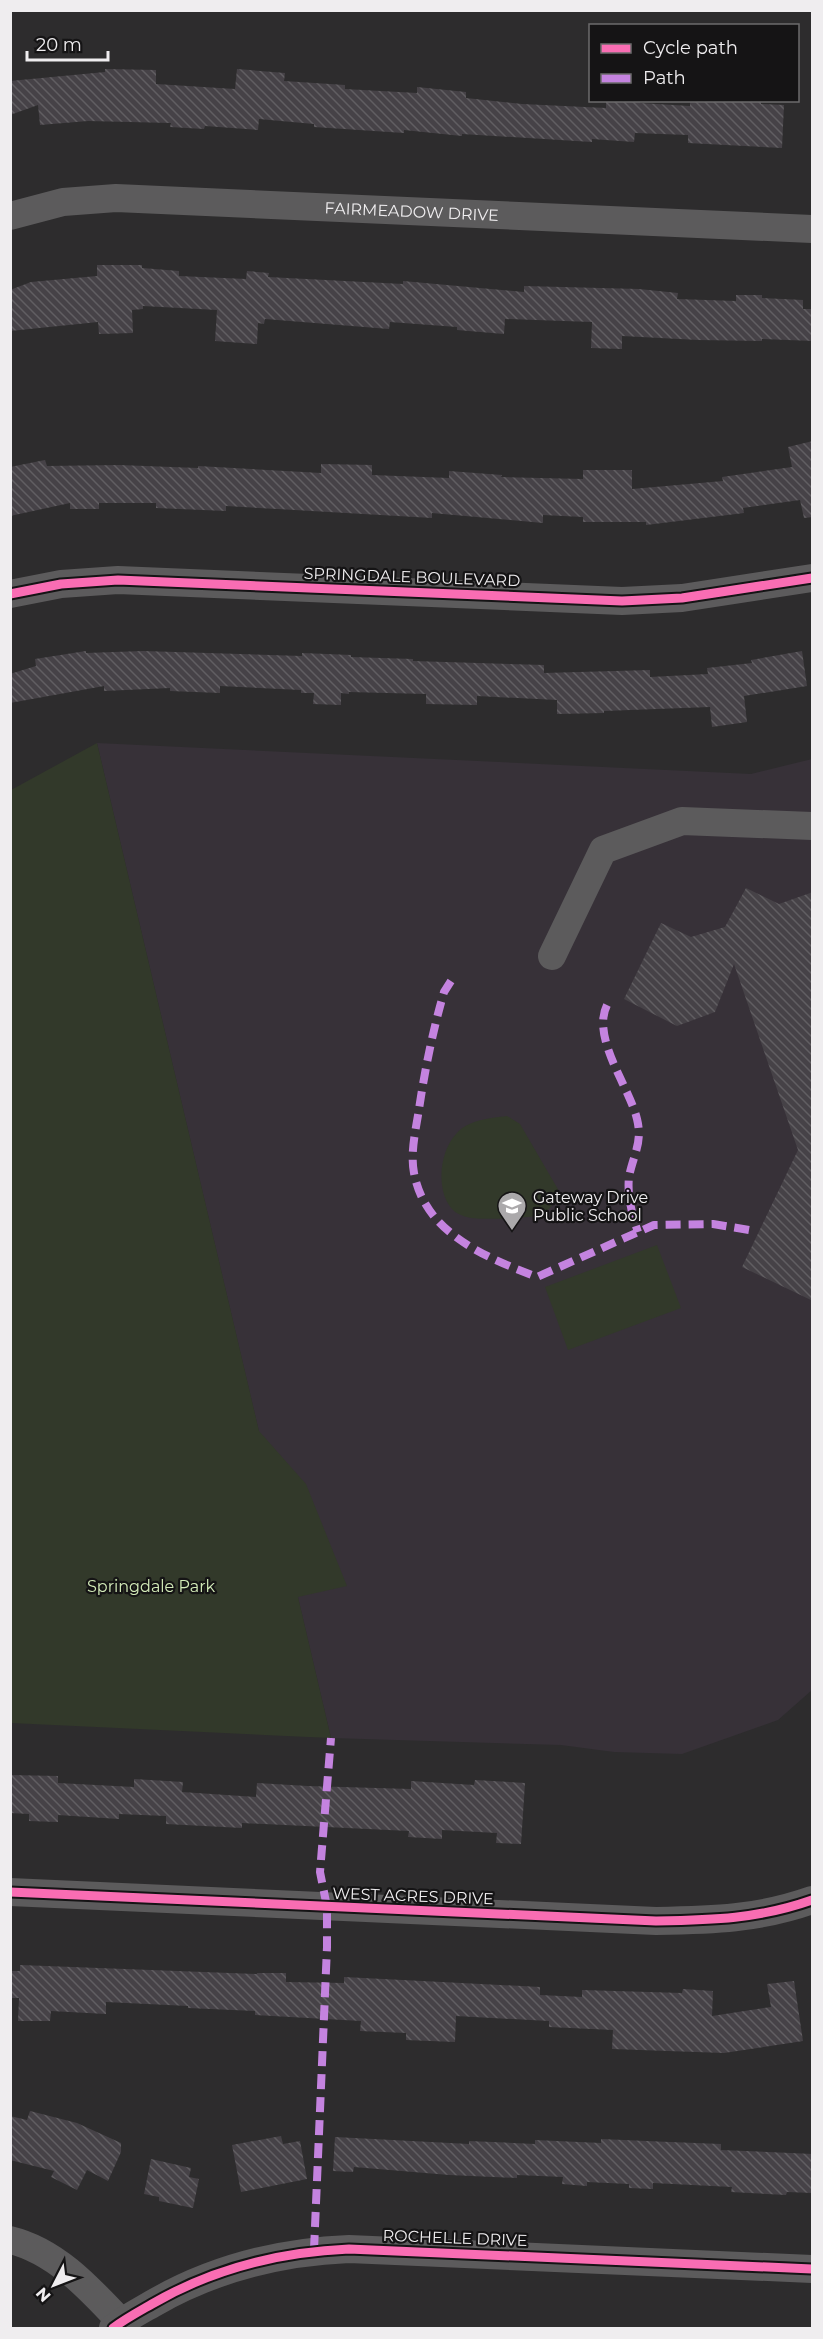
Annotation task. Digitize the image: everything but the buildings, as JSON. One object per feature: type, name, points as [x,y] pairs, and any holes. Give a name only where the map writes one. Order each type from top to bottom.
[{"type":"street","name":"FAIRMEADOW DRIVE","points":[[10,216],[63,202],[116,198],[813,229]]},
{"type":"street","name":"SPRINGDALE BOULEVARD","points":[[10,594],[61,584],[118,580],[622,601],[693,597],[813,578]]},
{"type":"street","points":[[552,956],[603,850],[682,821],[813,826]]},
{"type":"street","name":"WEST ACRES DRIVE","points":[[10,1892],[656,1921],[727,1920],[785,1909],[813,1900]]},
{"type":"street","points":[[10,2240],[48,2257],[81,2279],[117,2325]]},
{"type":"street","name":"ROCHELLE DRIVE","points":[[117,2325],[165,2296],[232,2267],[314,2250],[349,2249],[813,2269]]},
{"type":"shaded area","name":"Gateway Drive Public School","points":[[97,743],[751,774],[812,759],[812,1690],[778,1720],[682,1754],[614,1752],[561,1745],[331,1738]]},
{"type":"green space","name":"Springdale Park","points":[[97,743],[259,1431],[306,1484],[347,1586],[298,1597],[331,1738],[11,1723],[11,790]]},
{"type":"green space","points":[[507,1116],[520,1124],[559,1191],[556,1199],[547,1211],[536,1216],[476,1219],[457,1213],[448,1203],[442,1183],[443,1162],[450,1142],[466,1126],[486,1119]]},
{"type":"green space","points":[[657,1245],[681,1308],[568,1350],[545,1287]]},
{"type":"marked path","points":[[451,981],[444,992],[436,1021],[424,1079],[413,1157],[414,1173],[420,1194],[444,1227],[478,1251],[537,1277],[654,1225],[713,1224],[749,1230]]},
{"type":"marked path","points":[[607,1005],[603,1018],[607,1047],[633,1106],[639,1127],[638,1142],[629,1177],[630,1205],[638,1232]]},
{"type":"marked path","points":[[314,2250],[327,1947],[327,1907],[320,1872],[331,1738]]},
{"type":"cycle path","points":[[10,594],[61,584],[118,580],[622,601],[682,598],[812,578]]},
{"type":"cycle path","points":[[10,1892],[656,1921],[754,1915],[812,1900]]},
{"type":"cycle path","points":[[113,2328],[175,2292],[222,2272],[272,2258],[323,2251],[349,2249],[812,2269]]},
{"type":"place","name":"Gateway Drive Public School","points":[[512,1232]]}]
